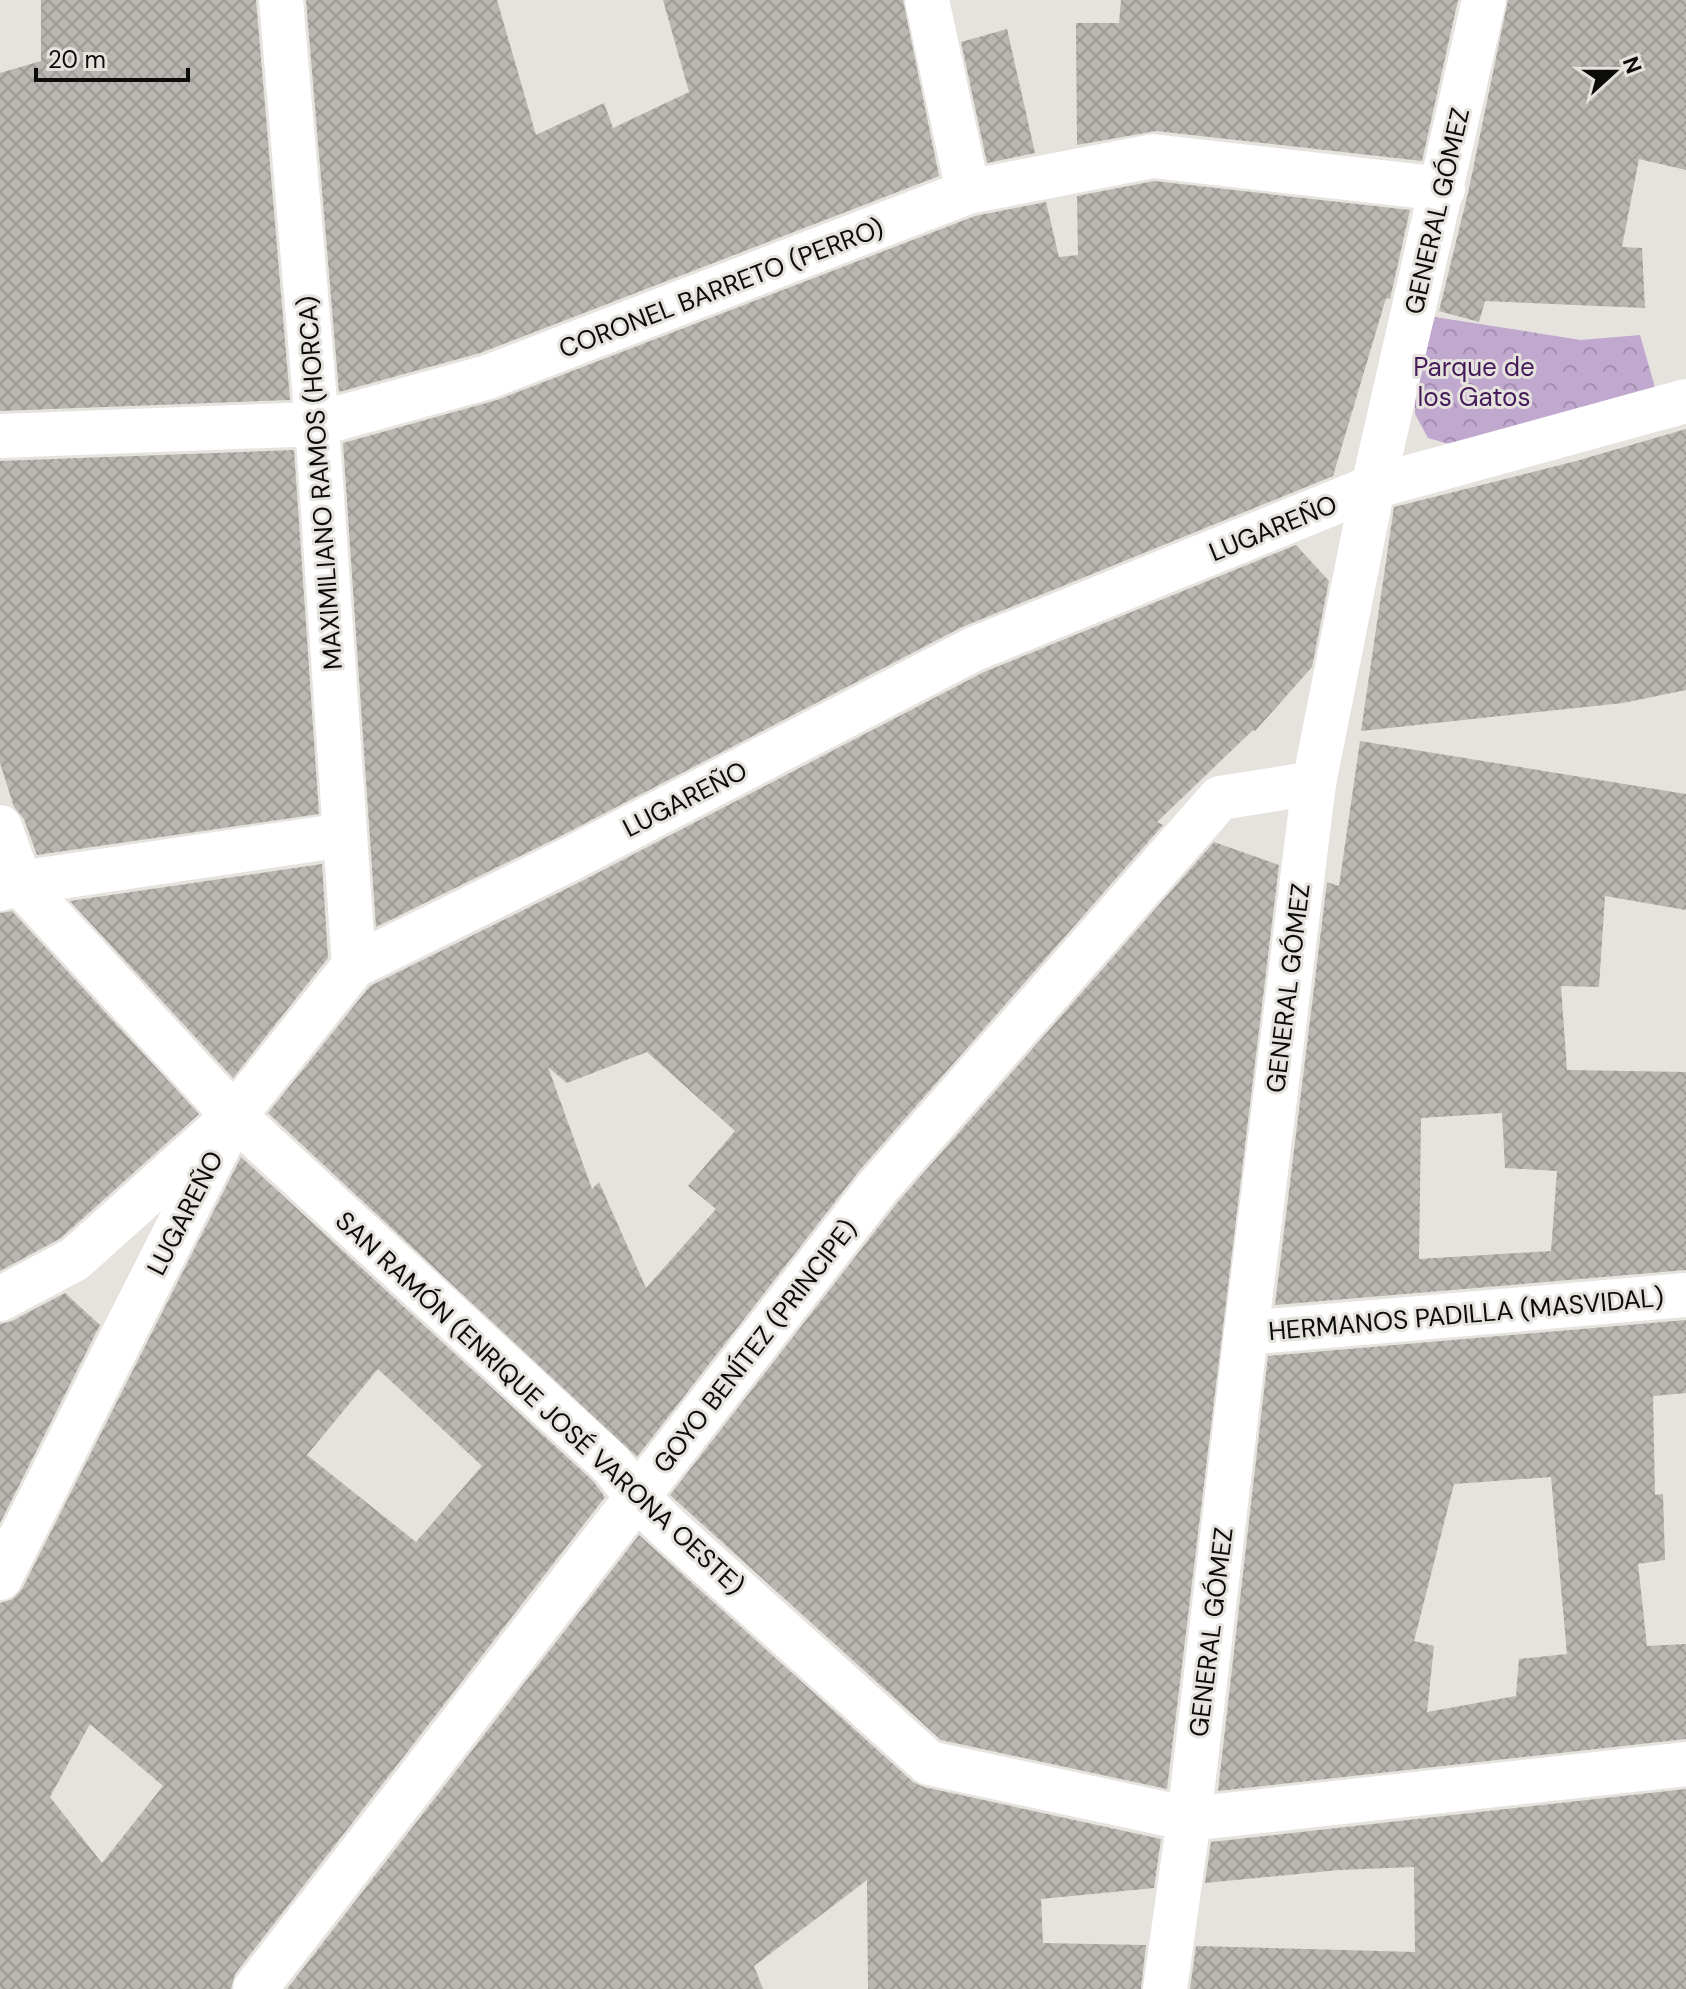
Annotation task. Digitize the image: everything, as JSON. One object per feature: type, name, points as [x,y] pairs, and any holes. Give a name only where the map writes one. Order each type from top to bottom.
[{"type":"street","name":"MAXIMILIANO RAMOS (HORCA)","points":[[281,0],[317,424],[354,966]]},
{"type":"street","points":[[927,0],[968,192]]},
{"type":"street","name":"GENERAL GÓMEZ","points":[[1165,1989],[1189,1819],[1314,783],[1373,487],[1484,0]]},
{"type":"street","name":"CORONEL BARRETO (PERRO)","points":[[0,436],[317,424],[488,377],[968,192],[1153,156],[1443,189]]},
{"type":"street","name":"LUGAREÑO","points":[[0,1578],[234,1116],[354,966],[570,859],[974,649],[1373,487],[1686,401]]},
{"type":"street","points":[[1389,414],[1400,444],[1444,468]]},
{"type":"street","name":"GOYO BENÍTEZ (PRINCIPE)","points":[[255,1989],[878,1187],[1220,798],[1314,783]]},
{"type":"street","name":"SAN RAMÓN (ENRIQUE JOSÉ VARONA OESTE)","points":[[0,827],[10,886],[234,1116],[611,1464],[637,1497],[680,1538],[929,1763],[1189,1819],[1686,1764]]},
{"type":"street","points":[[10,886],[344,835]]},
{"type":"street","points":[[0,1299],[75,1259],[234,1116]]},
{"type":"street","name":"HERMANOS PADILLA (MASVIDAL)","points":[[1246,1333],[1686,1295]]},
{"type":"green space","name":"Parque de los Gatos","points":[[1435,317],[1581,340],[1640,335],[1656,391],[1456,446],[1428,438],[1415,414],[1415,382]]},
{"type":"building","points":[[41,0],[256,0],[290,400],[0,411],[0,73],[41,61]]},
{"type":"building","points":[[306,0],[497,0],[536,135],[604,103],[613,128],[689,92],[663,0],[903,0],[939,176],[480,353],[339,392]]},
{"type":"building","points":[[1121,0],[1458,0],[1422,161],[1156,131],[1077,145],[1076,23],[1119,23]]},
{"type":"building","points":[[1508,0],[1686,0],[1686,170],[1639,159],[1622,247],[1642,248],[1645,308],[1485,301],[1479,322],[1439,311],[1468,193]]},
{"type":"building","points":[[1007,29],[1035,153],[987,163],[961,42]]},
{"type":"building","points":[[1154,181],[1410,210],[1390,299],[1386,298],[1333,476],[962,627],[559,837],[376,927],[343,443],[497,400],[975,216],[1046,202],[1059,257],[1078,255],[1077,196]]},
{"type":"building","points":[[1686,429],[1686,690],[1623,703],[1361,731],[1394,507],[1576,461]]},
{"type":"building","points":[[294,450],[319,814],[37,855],[24,819],[14,807],[0,763],[0,461]]},
{"type":"building","points":[[1296,545],[1329,581],[1312,667],[1255,731],[1157,822],[1163,825],[859,1171],[637,1457],[268,1113],[370,986],[582,881],[984,672]],"holes":[[[647,1052],[735,1131],[688,1186],[716,1209],[646,1288],[599,1182],[592,1189],[548,1067],[567,1083]]]},
{"type":"building","points":[[1360,741],[1686,794],[1686,910],[1605,896],[1599,987],[1561,986],[1567,1070],[1686,1072],[1686,1270],[1275,1305],[1327,882],[1339,886]],"holes":[[[1502,1113],[1505,1168],[1557,1171],[1551,1251],[1419,1259],[1421,1118]]]},
{"type":"building","points":[[1214,842],[1279,865],[1167,1789],[941,1740],[670,1495],[897,1203]]},
{"type":"building","points":[[322,864],[328,958],[233,1078],[70,901]]},
{"type":"building","points":[[12,911],[199,1114],[61,1238],[0,1271],[0,913]]},
{"type":"building","points":[[241,1157],[593,1481],[605,1497],[235,1974],[231,1989],[0,1989],[0,1603],[13,1599],[22,1589]],"holes":[[[378,1369],[482,1466],[416,1542],[307,1455]],[[90,1724],[163,1786],[102,1863],[50,1797]]]},
{"type":"building","points":[[65,1293],[100,1325],[0,1523],[0,1324],[12,1321]]},
{"type":"building","points":[[1686,1320],[1686,1393],[1653,1396],[1655,1495],[1663,1494],[1665,1560],[1638,1564],[1647,1646],[1686,1644],[1686,1739],[1218,1791],[1268,1356]],"holes":[[[1551,1477],[1567,1654],[1519,1659],[1516,1696],[1427,1712],[1434,1646],[1414,1641],[1454,1484]]]},
{"type":"building","points":[[639,1535],[913,1782],[924,1787],[1161,1839],[1154,1888],[1041,1899],[1043,1943],[1146,1945],[1141,1989],[868,1989],[867,1880],[754,1966],[763,1989],[287,1989]]},
{"type":"building","points":[[1686,1789],[1686,1989],[1190,1989],[1196,1946],[1415,1952],[1414,1867],[1339,1870],[1205,1883],[1211,1842]]}]
